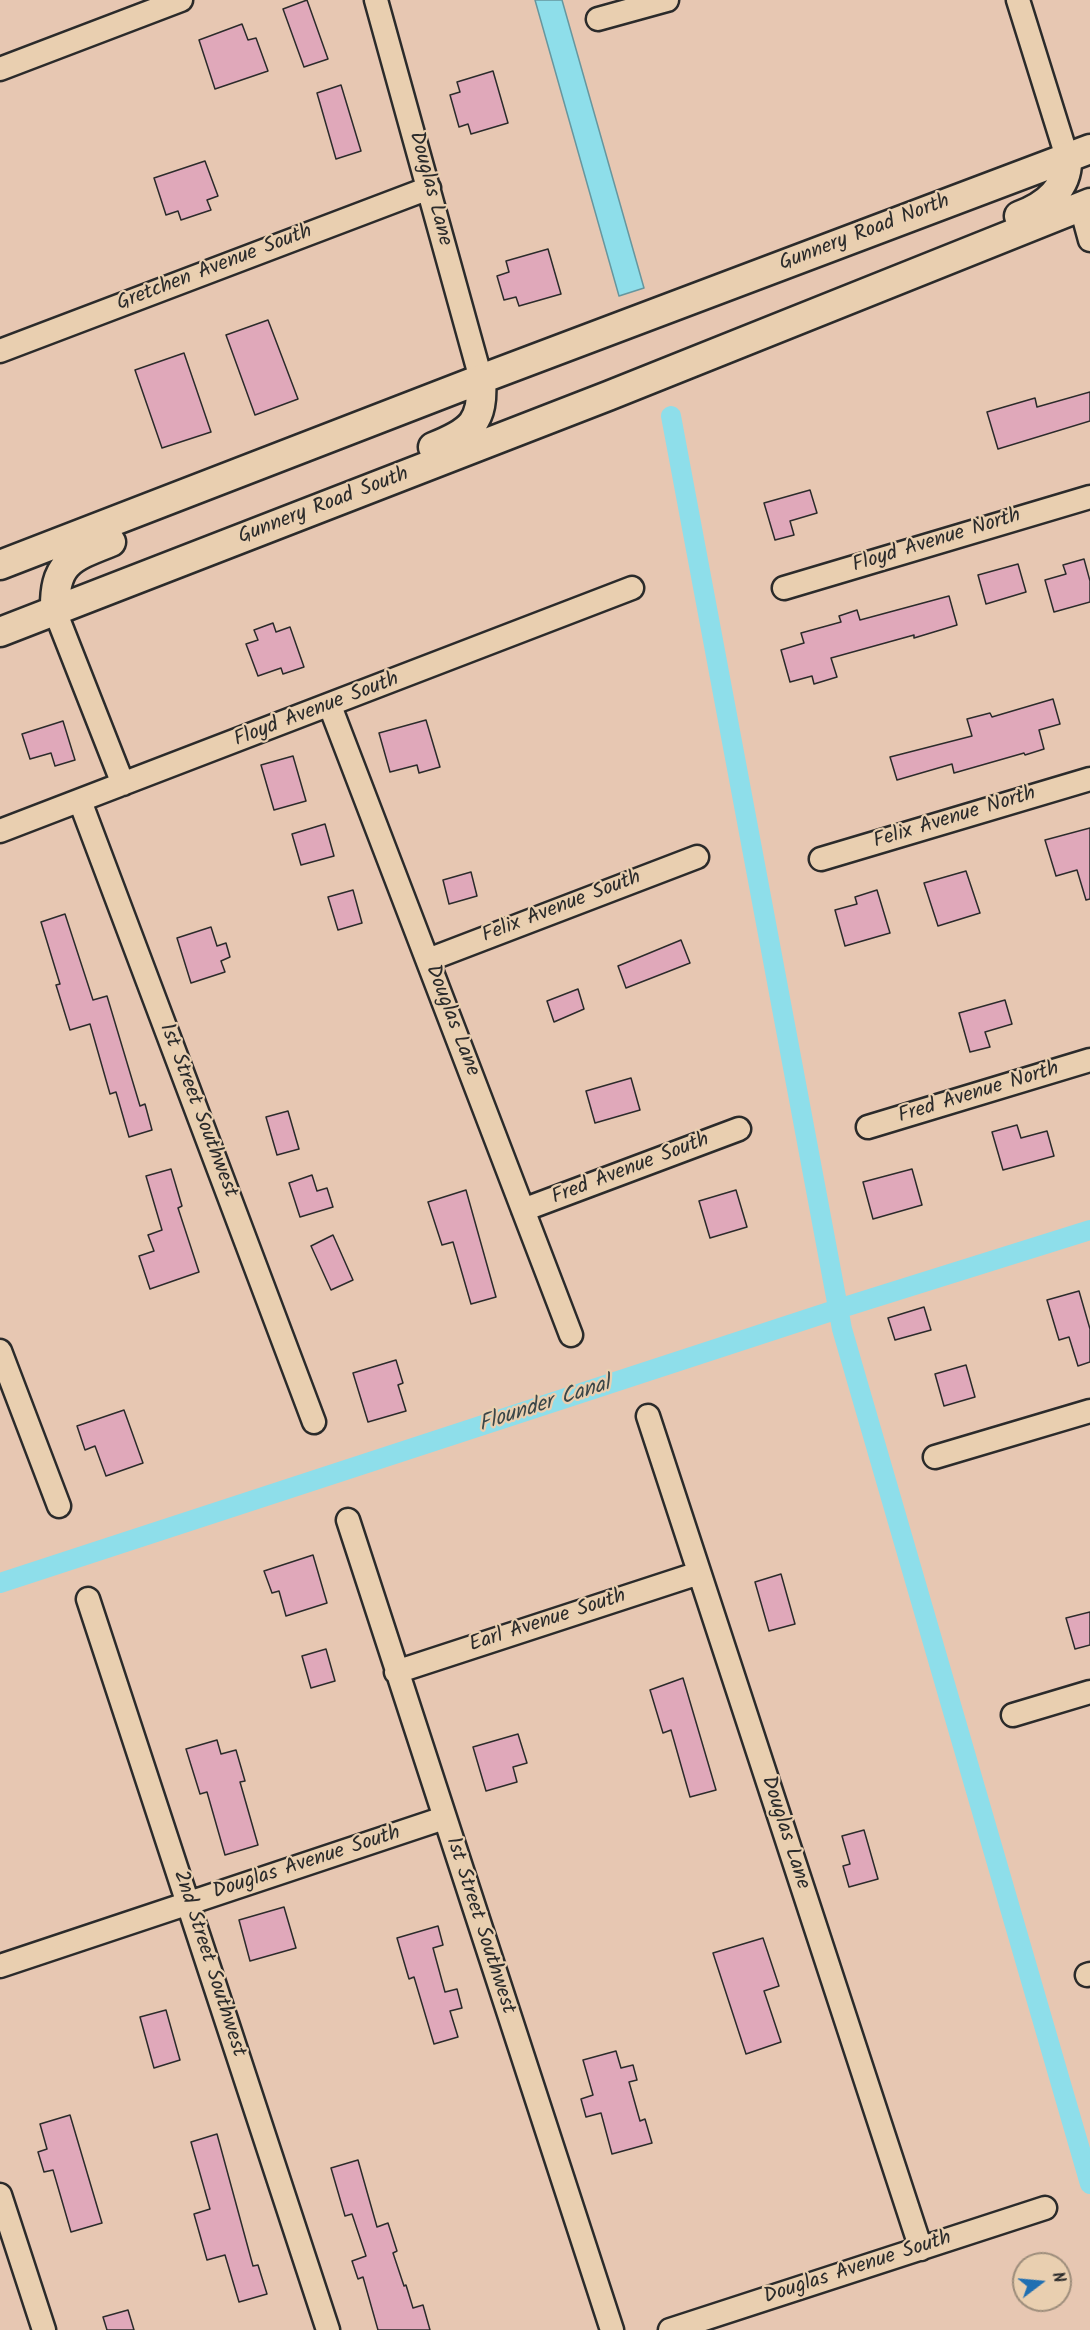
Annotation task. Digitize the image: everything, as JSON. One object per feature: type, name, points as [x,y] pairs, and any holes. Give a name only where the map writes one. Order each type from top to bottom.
[{"type":"main road","points":[[805,318],[832,293],[1030,212],[1052,198],[1079,153]]},
{"type":"main road","name":"Gunnery Road North","points":[[481,379],[1079,153]]},
{"type":"main road","points":[[805,318],[1085,205]]},
{"type":"main road","name":"Gunnery Road South","points":[[0,632],[805,318]]},
{"type":"main road","points":[[0,565],[481,379],[483,398],[480,411],[472,426],[457,437],[286,502],[251,519],[223,546]]},
{"type":"main road","points":[[55,611],[59,574],[69,562],[82,553],[286,475],[310,463],[329,438]]},
{"type":"street","points":[[0,69],[181,0]]},
{"type":"street","name":"Douglas Lane","points":[[376,0],[481,379]]},
{"type":"street","points":[[598,19],[667,0]]},
{"type":"street","points":[[1018,0],[1079,153]]},
{"type":"street","name":"Gretchen Avenue South","points":[[0,351],[429,188]]},
{"type":"street","points":[[1085,205],[1090,240]]},
{"type":"street","name":"Floyd Avenue North","points":[[784,588],[1090,497]]},
{"type":"street","name":"Floyd Avenue South","points":[[0,831],[632,588]]},
{"type":"street","points":[[55,611],[123,784]]},
{"type":"street","name":"Douglas Lane","points":[[330,706],[571,1335]]},
{"type":"street","name":"Felix Avenue North","points":[[821,859],[1090,779]]},
{"type":"street","name":"1st Street Southwest","points":[[80,801],[314,1422]]},
{"type":"street","name":"Felix Avenue South","points":[[428,960],[697,857]]},
{"type":"street","name":"Fred Avenue North","points":[[868,1127],[1090,1060]]},
{"type":"street","name":"Fred Avenue South","points":[[523,1210],[739,1129]]},
{"type":"street","points":[[0,1351],[59,1506]]},
{"type":"street","points":[[935,1457],[1090,1411]]},
{"type":"street","name":"Douglas Lane","points":[[648,1416],[921,2249]]},
{"type":"street","name":"1st Street Southwest","points":[[348,1520],[612,2330]]},
{"type":"street","name":"Earl Avenue South","points":[[396,1672],[699,1573]]},
{"type":"street","name":"2nd Street Southwest","points":[[88,1599],[328,2330]]},
{"type":"street","points":[[1013,1715],[1090,1692]]},
{"type":"street","name":"Douglas Avenue South","points":[[0,1965],[444,1818]]},
{"type":"street","points":[[0,2195],[44,2330]]},
{"type":"street","name":"Douglas Avenue South","points":[[670,2330],[1045,2208]]},
{"type":"water","points":[[535,0],[562,0],[644,288],[619,296]]},
{"type":"building","points":[[307,0],[328,59],[304,67],[283,9]]},
{"type":"building","points":[[242,24],[248,40],[256,38],[268,71],[215,89],[199,40]]},
{"type":"building","points":[[493,71],[508,123],[471,134],[468,124],[459,127],[450,95],[460,92],[457,82]]},
{"type":"building","points":[[341,85],[361,151],[336,159],[317,93]]},
{"type":"building","points":[[205,161],[218,196],[207,200],[211,210],[181,220],[178,211],[166,215],[154,178]]},
{"type":"building","points":[[548,249],[561,294],[519,306],[516,297],[504,300],[497,276],[509,272],[506,261]]},
{"type":"building","points":[[268,320],[298,399],[255,415],[226,335]]},
{"type":"building","points":[[184,353],[211,432],[162,448],[135,370]]},
{"type":"building","points":[[1090,392],[1090,421],[998,449],[987,412],[1035,398],[1037,407]]},
{"type":"building","points":[[810,490],[817,513],[790,521],[794,535],[775,540],[764,503]]},
{"type":"building","points":[[1084,559],[1090,581],[1090,602],[1054,612],[1045,580],[1066,574],[1063,565]]},
{"type":"building","points":[[1018,564],[1026,592],[986,604],[978,575]]},
{"type":"building","points":[[949,596],[957,625],[831,658],[837,677],[814,684],[812,676],[790,682],[781,650],[804,643],[801,633],[841,622],[839,616],[857,610],[860,620]]},
{"type":"building","points":[[273,623],[276,632],[290,627],[304,667],[283,674],[281,668],[258,676],[246,644],[258,640],[254,630]]},
{"type":"building","points":[[1053,699],[1060,724],[1039,730],[1044,749],[954,773],[952,764],[897,780],[890,757],[972,736],[967,719],[990,713],[992,717]]},
{"type":"building","points":[[426,720],[440,767],[419,773],[417,765],[390,772],[379,733]]},
{"type":"building","points":[[63,721],[75,760],[55,766],[51,753],[30,759],[22,734]]},
{"type":"building","points":[[293,756],[306,801],[274,810],[261,765]]},
{"type":"building","points":[[325,824],[334,856],[301,865],[292,834]]},
{"type":"building","points":[[1090,828],[1090,899],[1086,900],[1077,870],[1056,876],[1045,840]]},
{"type":"building","points":[[966,871],[980,913],[938,926],[924,883]]},
{"type":"building","points":[[471,872],[477,896],[449,904],[443,880]]},
{"type":"building","points":[[353,890],[362,923],[338,930],[328,897]]},
{"type":"building","points":[[877,890],[890,933],[845,946],[835,910],[857,904],[855,897]]},
{"type":"building","points":[[65,914],[93,1000],[107,996],[140,1106],[145,1104],[152,1130],[129,1137],[116,1092],[110,1094],[90,1024],[70,1030],[56,985],[60,984],[41,922]]},
{"type":"building","points":[[211,927],[217,946],[226,943],[230,957],[221,961],[225,972],[191,983],[177,938]]},
{"type":"building","points":[[681,940],[690,963],[626,988],[618,966]]},
{"type":"building","points":[[578,989],[584,1009],[554,1022],[547,1001]]},
{"type":"building","points":[[1005,1000],[1012,1024],[985,1032],[990,1047],[970,1052],[959,1013]]},
{"type":"building","points":[[631,1078],[640,1110],[595,1123],[586,1091]]},
{"type":"building","points":[[288,1111],[299,1149],[277,1155],[266,1117]]},
{"type":"building","points":[[1017,1125],[1021,1138],[1047,1131],[1054,1156],[1003,1170],[992,1132]]},
{"type":"building","points":[[171,1169],[182,1206],[178,1208],[199,1272],[150,1289],[139,1256],[154,1251],[148,1235],[162,1230],[146,1176]]},
{"type":"building","points":[[912,1169],[922,1205],[873,1219],[863,1182]]},
{"type":"building","points":[[312,1175],[317,1191],[327,1188],[333,1207],[300,1217],[289,1183]]},
{"type":"building","points":[[466,1190],[496,1297],[471,1304],[453,1242],[442,1245],[428,1202]]},
{"type":"building","points":[[736,1190],[747,1227],[710,1238],[699,1201]]},
{"type":"building","points":[[333,1235],[353,1280],[331,1290],[311,1246]]},
{"type":"building","points":[[1079,1291],[1090,1329],[1090,1362],[1078,1366],[1069,1337],[1059,1340],[1047,1300]]},
{"type":"building","points":[[924,1307],[931,1330],[895,1340],[888,1318]]},
{"type":"building","points":[[396,1360],[403,1383],[398,1385],[406,1411],[368,1422],[353,1373]]},
{"type":"building","points":[[966,1365],[975,1397],[944,1406],[935,1374]]},
{"type":"building","points":[[124,1410],[143,1463],[106,1476],[95,1446],[85,1450],[77,1426]]},
{"type":"building","points":[[313,1555],[327,1603],[286,1616],[279,1591],[272,1593],[264,1571]]},
{"type":"building","points":[[781,1574],[795,1624],[769,1631],[755,1582]]},
{"type":"building","points":[[1090,1612],[1090,1645],[1075,1649],[1066,1618]]},
{"type":"building","points":[[326,1649],[335,1681],[311,1688],[302,1656]]},
{"type":"building","points":[[683,1678],[716,1790],[690,1797],[671,1730],[663,1733],[650,1690]]},
{"type":"building","points":[[518,1734],[527,1763],[513,1767],[517,1782],[486,1791],[473,1747]]},
{"type":"building","points":[[217,1740],[221,1754],[236,1750],[245,1781],[240,1782],[258,1845],[225,1855],[207,1792],[200,1794],[186,1749]]},
{"type":"building","points":[[864,1830],[878,1879],[849,1887],[843,1866],[850,1864],[842,1836]]},
{"type":"building","points":[[284,1907],[296,1948],[250,1961],[239,1920]]},
{"type":"building","points":[[438,1926],[443,1945],[433,1948],[445,1992],[457,1989],[462,2008],[450,2011],[458,2037],[434,2044],[414,1977],[409,1979],[397,1938]]},
{"type":"building","points":[[763,1938],[779,1986],[764,1991],[781,2042],[746,2054],[713,1953]]},
{"type":"building","points":[[166,2010],[180,2060],[154,2068],[140,2017]]},
{"type":"building","points":[[616,2051],[621,2068],[633,2065],[637,2080],[629,2082],[640,2121],[645,2119],[652,2143],[612,2154],[601,2113],[586,2117],[581,2099],[593,2095],[583,2060]]},
{"type":"building","points":[[70,2115],[102,2223],[71,2232],[53,2170],[44,2172],[38,2152],[47,2149],[40,2124]]},
{"type":"building","points":[[217,2134],[253,2266],[258,2265],[267,2294],[239,2302],[225,2255],[207,2260],[194,2214],[210,2209],[191,2142]]},
{"type":"building","points":[[358,2160],[377,2227],[388,2223],[397,2251],[393,2253],[404,2286],[406,2285],[413,2308],[423,2305],[430,2330],[378,2330],[363,2277],[358,2279],[352,2261],[366,2256],[352,2214],[345,2216],[331,2168]]},
{"type":"building","points":[[128,2310],[134,2330],[107,2330],[103,2317]]},
{"type":"waterway","name":"Flounder Canal","points":[[671,416],[842,1329],[1090,2184]]},
{"type":"waterway","name":"Flounder Canal","points":[[0,1583],[838,1309],[1090,1230]]}]
